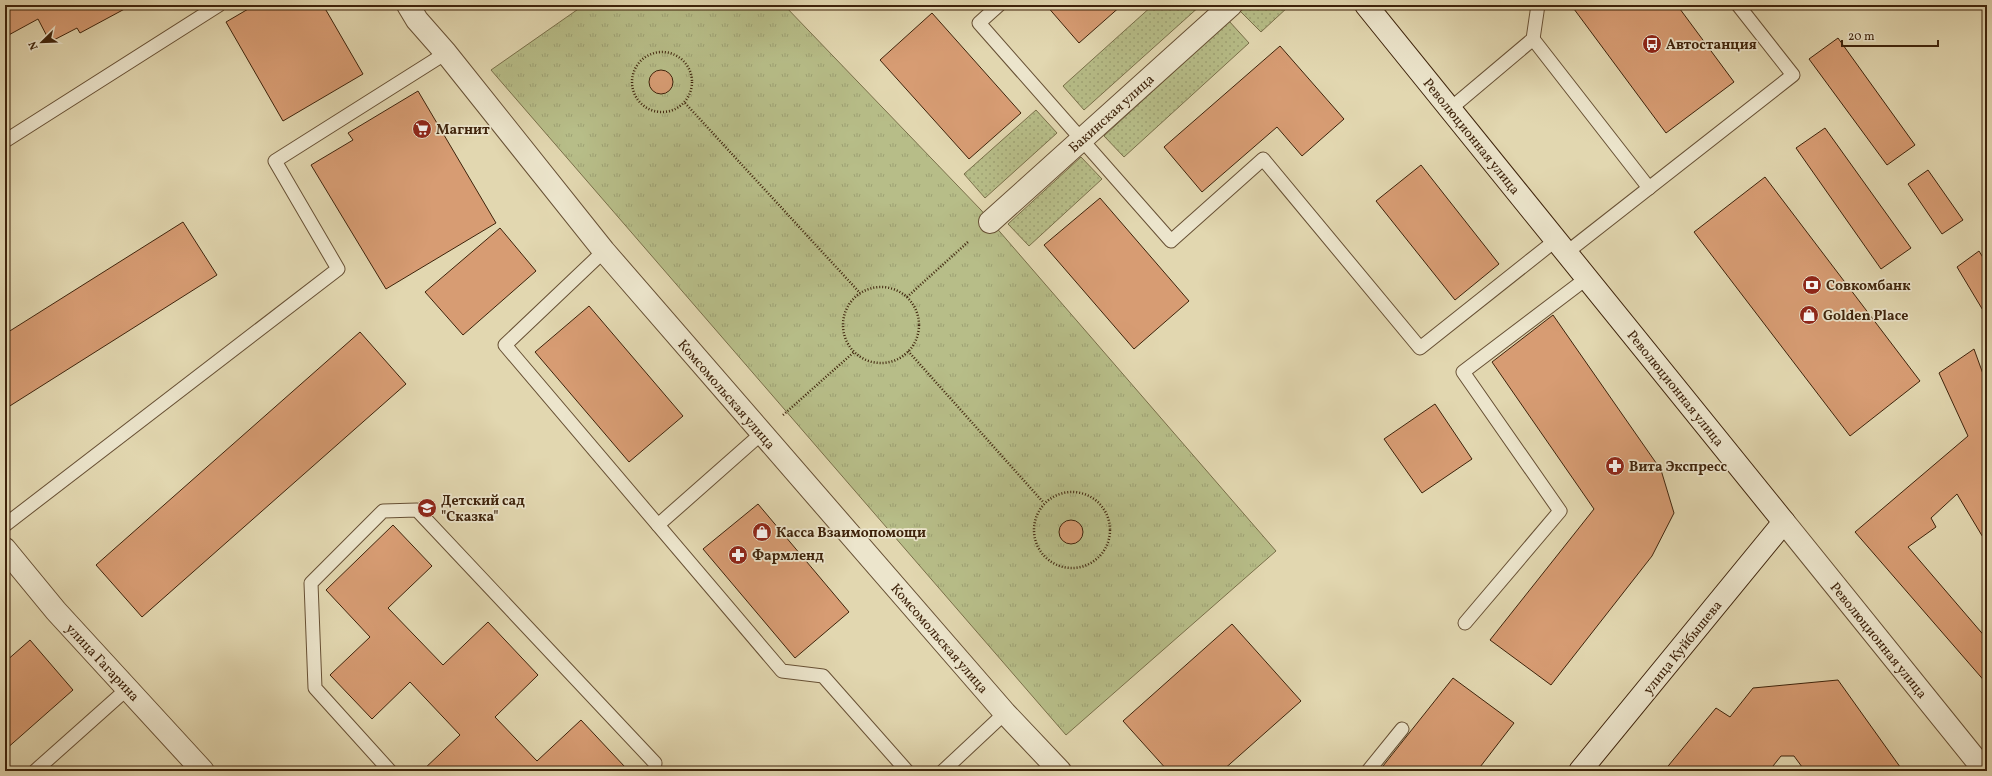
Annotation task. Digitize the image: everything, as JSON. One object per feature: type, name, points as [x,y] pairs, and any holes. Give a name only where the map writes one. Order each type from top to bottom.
[{"type":"street","name":"Комсомольская улица","points":[[408,5],[417,20],[446,53],[604,251],[761,434],[1005,713],[1060,771]]},
{"type":"street","name":"Бакинская улица","points":[[990,222],[1231,5]]},
{"type":"street","name":"Революционная улица","points":[[1366,5],[1985,771]]},
{"type":"street","name":"улица Куйбышева","points":[[1580,771],[1784,522]]},
{"type":"street","name":"улица Гагарина","points":[[5,549],[56,611],[204,771]]},
{"type":"lane","points":[[5,141],[219,5]]},
{"type":"lane","points":[[999,5],[979,23],[1171,241],[1263,159],[1420,348],[1561,247],[1649,188],[1793,75],[1738,5]]},
{"type":"lane","points":[[1450,109],[1533,39],[1538,5]]},
{"type":"lane","points":[[1533,39],[1649,188]]},
{"type":"lane","points":[[5,525],[338,269],[275,161],[446,53]]},
{"type":"lane","points":[[604,251],[505,345],[782,671],[823,676],[907,771]]},
{"type":"lane","points":[[1465,623],[1560,511],[1463,372],[1587,278]]},
{"type":"lane","points":[[658,525],[761,434]]},
{"type":"lane","points":[[388,770],[315,688],[311,583],[383,512],[417,510],[655,763],[654,771]]},
{"type":"lane","points":[[35,771],[127,689]]},
{"type":"lane","points":[[943,771],[1005,713]]},
{"type":"lane","points":[[1368,771],[1402,728]]},
{"type":"path","points":[[662,52],[679,57],[691,72],[693,81],[692,91],[685,103],[673,111],[662,113],[652,111],[643,105],[636,97],[632,87],[632,77],[639,62],[652,53],[662,52]]},
{"type":"path","points":[[685,103],[860,293]]},
{"type":"path","points":[[907,297],[990,222]]},
{"type":"path","points":[[876,287],[888,287],[899,291],[907,297],[916,309],[919,321],[918,333],[914,344],[908,351],[896,360],[884,363],[871,361],[854,352],[844,335],[843,322],[850,303],[860,293],[876,287]]},
{"type":"path","points":[[908,351],[1044,503]]},
{"type":"path","points":[[761,434],[854,352]]},
{"type":"path","points":[[1067,493],[1079,493],[1090,497],[1100,505],[1106,515],[1109,526],[1109,538],[1105,549],[1088,565],[1075,568],[1062,567],[1050,561],[1040,552],[1035,540],[1034,527],[1038,514],[1044,503],[1056,496],[1067,493]]},
{"type":"green space","points":[[584,5],[784,5],[981,210],[1276,551],[1066,735],[491,70]]},
{"type":"green space","points":[[1153,5],[1201,5],[1084,110],[1063,86]]},
{"type":"green space","points":[[1247,5],[1286,5],[1288,7],[1261,32],[1240,11]]},
{"type":"green space","points":[[1229,21],[1249,43],[1124,157],[1104,136]]},
{"type":"green space","points":[[1036,110],[1057,133],[985,198],[964,174]]},
{"type":"green space","points":[[1081,157],[1102,179],[1029,246],[1008,224]]},
{"type":"building","points":[[5,5],[132,5],[80,33],[77,28],[50,42],[38,19],[5,37]]},
{"type":"building","points":[[255,5],[323,5],[363,74],[283,121],[226,22]]},
{"type":"building","points":[[1046,5],[1122,5],[1079,43]]},
{"type":"building","name":"Автостанция","points":[[1571,5],[1677,5],[1734,82],[1666,133]]},
{"type":"building","points":[[932,13],[1021,113],[969,159],[880,60]]},
{"type":"building","points":[[1838,38],[1915,145],[1887,165],[1809,59]]},
{"type":"building","points":[[1280,46],[1344,119],[1302,156],[1277,127],[1202,192],[1164,147]]},
{"type":"building","points":[[661,70],[670,73],[673,82],[670,91],[661,94],[652,91],[649,82],[652,73]]},
{"type":"building","points":[[418,91],[496,223],[386,289],[311,165],[353,140],[348,133]]},
{"type":"building","points":[[1825,128],[1911,248],[1881,269],[1796,148]]},
{"type":"building","points":[[1421,165],[1499,264],[1455,300],[1376,201]]},
{"type":"building","points":[[1928,170],[1963,220],[1942,234],[1908,184]]},
{"type":"building","points":[[1765,177],[1920,381],[1850,436],[1694,232]]},
{"type":"building","points":[[1100,198],[1189,301],[1134,349],[1044,245]]},
{"type":"building","points":[[183,222],[217,275],[5,409],[5,334]]},
{"type":"building","points":[[500,228],[536,271],[463,335],[425,292]]},
{"type":"building","points":[[1979,251],[1987,264],[1987,317],[1957,267]]},
{"type":"building","points":[[589,306],[683,416],[629,462],[535,352]]},
{"type":"building","points":[[1553,315],[1661,470],[1674,513],[1652,556],[1551,685],[1490,640],[1594,509],[1492,362]]},
{"type":"building","points":[[360,332],[406,384],[142,617],[96,565]]},
{"type":"building","points":[[1974,349],[1987,385],[1987,544],[1957,494],[1931,518],[1936,527],[1908,547],[1987,639],[1987,684],[1855,532],[1968,436],[1939,373]]},
{"type":"building","points":[[1435,404],[1472,459],[1422,493],[1384,439]]},
{"type":"building","points":[[758,504],[849,612],[795,658],[703,549]]},
{"type":"building","points":[[1071,520],[1076,521],[1082,527],[1082,537],[1076,543],[1071,544],[1066,543],[1060,537],[1059,532],[1060,527],[1066,521]]},
{"type":"building","points":[[393,525],[432,566],[388,608],[443,665],[488,622],[538,675],[495,717],[537,761],[581,720],[625,767],[621,771],[422,771],[460,735],[410,682],[372,719],[330,675],[370,637],[326,590]]},
{"type":"building","points":[[1232,624],[1301,701],[1222,771],[1168,771],[1123,721]]},
{"type":"building","points":[[30,640],[73,690],[5,750],[5,662]]},
{"type":"building","points":[[1453,678],[1514,723],[1477,771],[1379,771]]},
{"type":"building","points":[[1838,680],[1903,771],[1805,771],[1794,756],[1781,756],[1769,771],[1664,771],[1716,708],[1730,717],[1753,688]]},
{"type":"place","name":"Автостанция","points":[[1652,44]]},
{"type":"place","name":"Магнит","points":[[422,129]]},
{"type":"place","name":"Совкомбанк","points":[[1812,285]]},
{"type":"place","name":"Golden Place","points":[[1809,315]]},
{"type":"place","name":"Вита Экспресс","points":[[1615,466]]},
{"type":"place","name":"Детский сад \"Сказка\"","points":[[427,508]]},
{"type":"place","name":"Касса Взаимопомощи","points":[[762,532]]},
{"type":"place","name":"Фармленд","points":[[738,555]]}]
